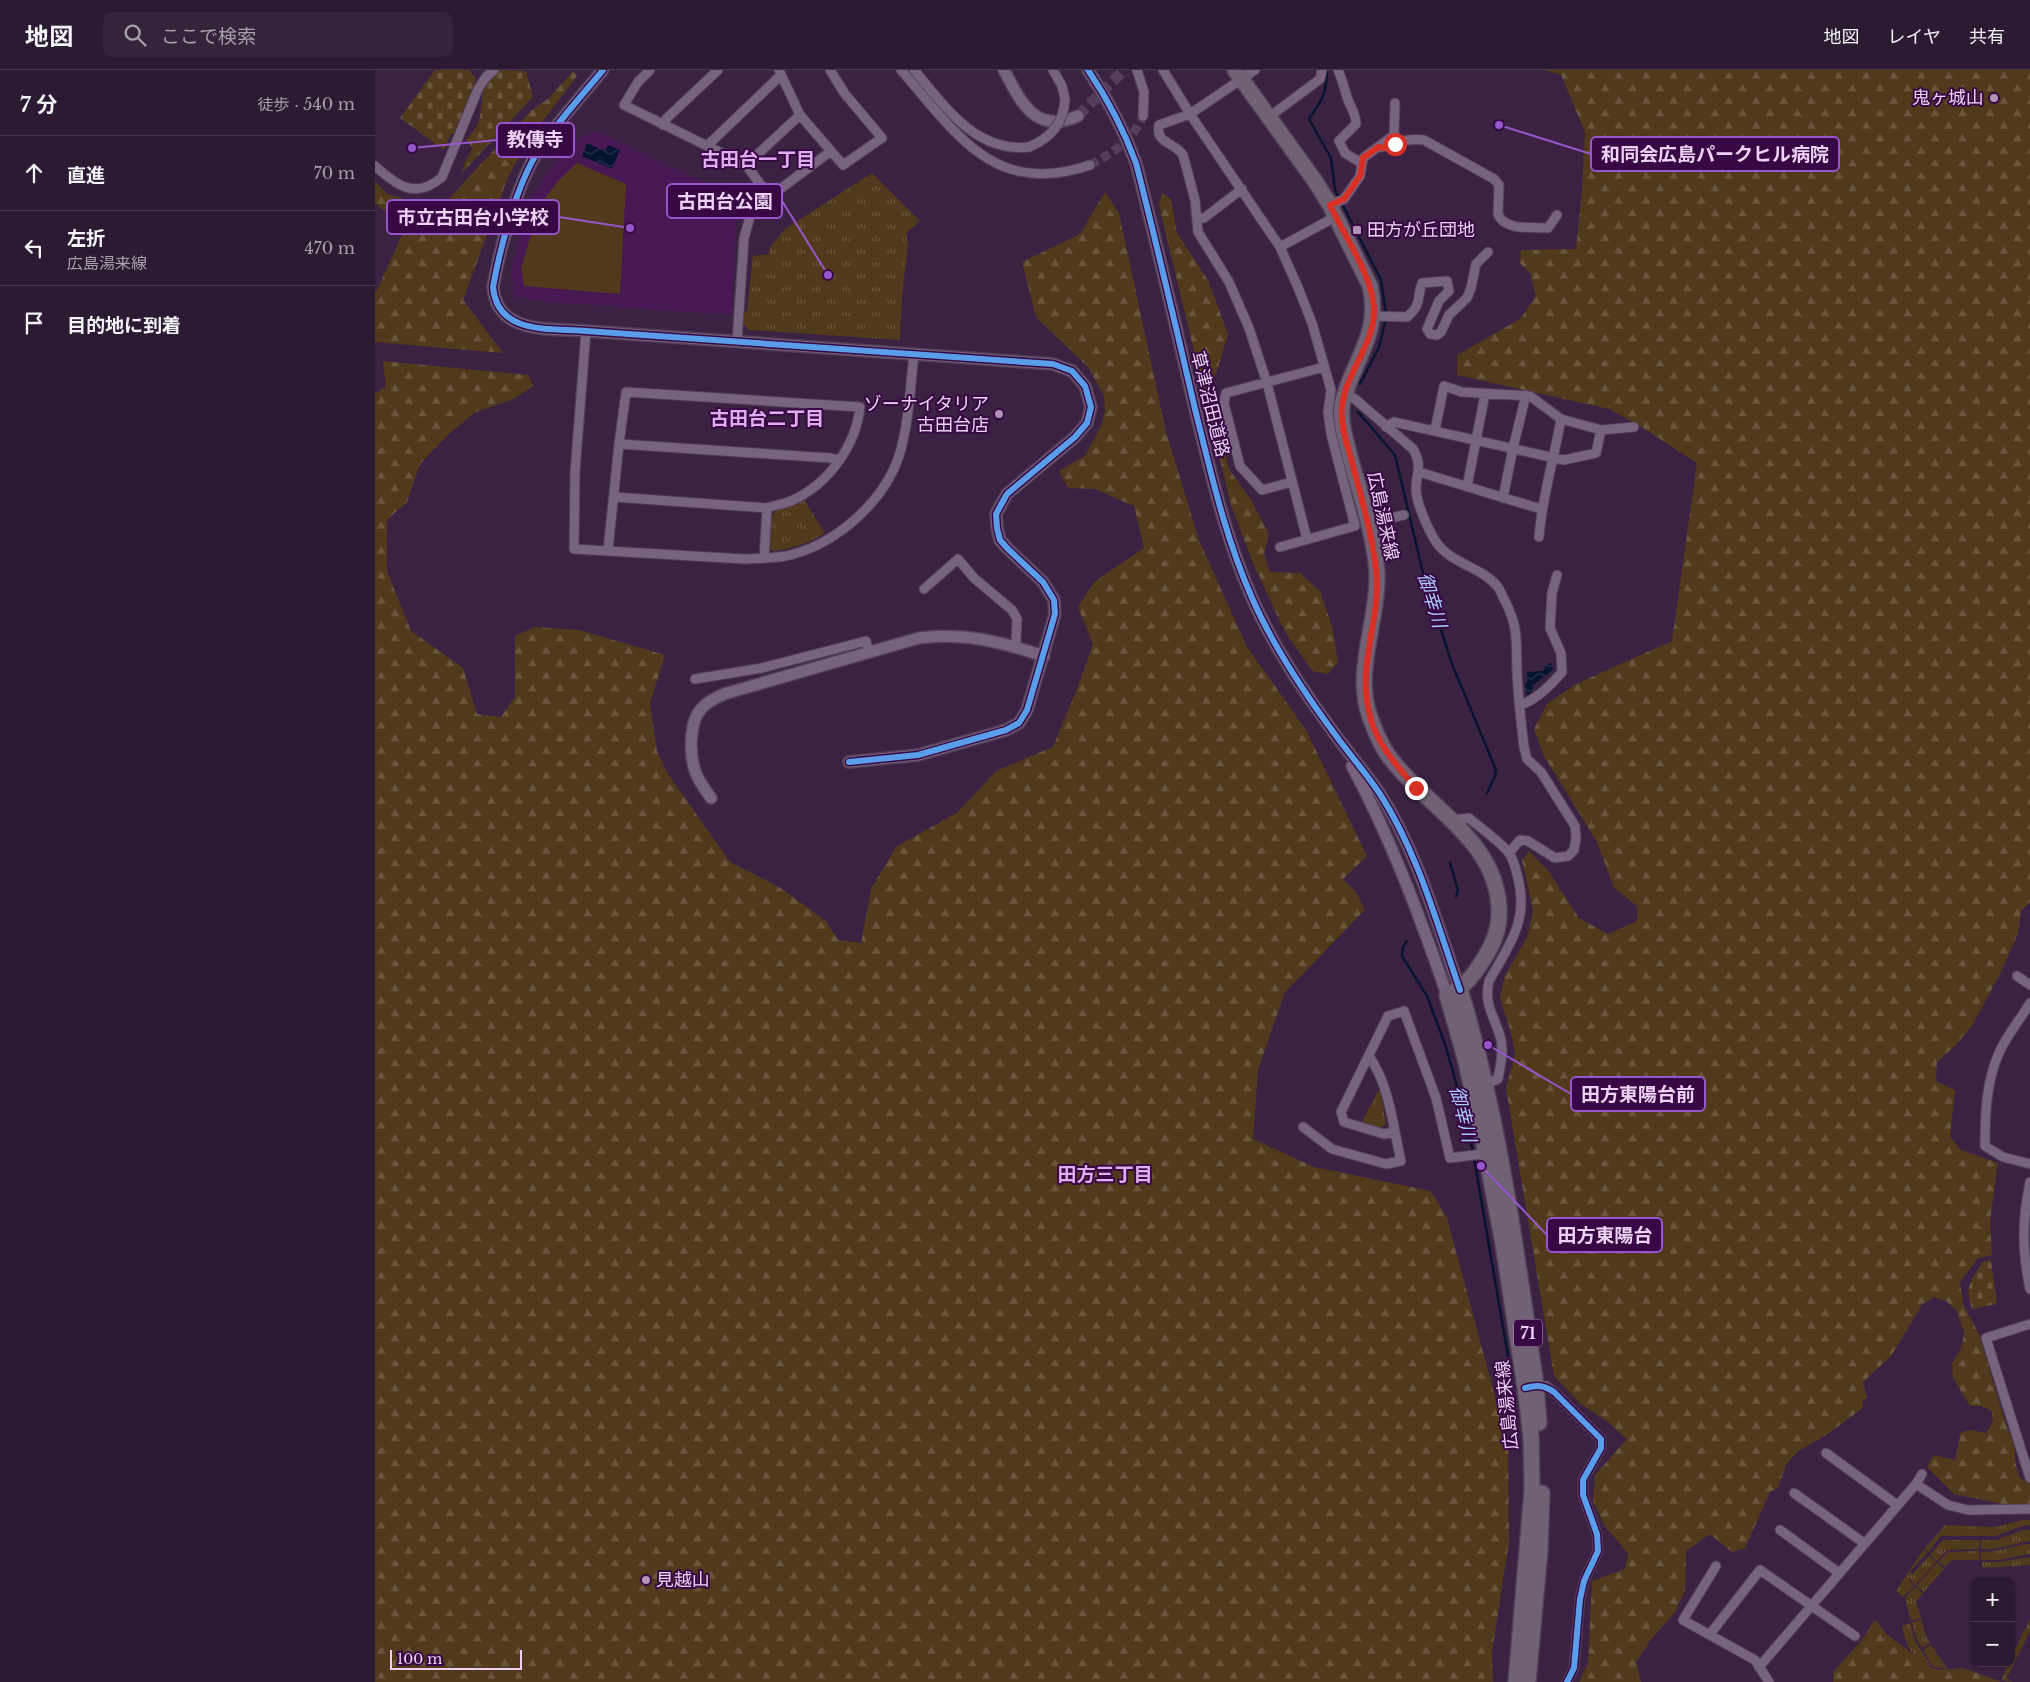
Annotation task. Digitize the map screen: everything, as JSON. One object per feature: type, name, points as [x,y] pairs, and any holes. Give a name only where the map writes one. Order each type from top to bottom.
[{"type":"main road","name":"広島湯来線","points":[[1244,73],[1269,117],[1315,181],[1370,286],[1373,316],[1369,337],[1345,393],[1342,405],[1342,424],[1367,523],[1376,569],[1375,611],[1365,671],[1365,689],[1369,714],[1381,744],[1390,758],[1416,788],[1455,823],[1483,855],[1491,869],[1499,898],[1497,930],[1489,950],[1454,992],[1465,1058],[1493,1152]]},
{"type":"main road","name":"広島湯来線","points":[[1454,992],[1485,1084],[1493,1152],[1541,1446],[1540,1541],[1528,1682]]},
{"type":"main road","name":"広島湯来線","points":[[1516,1682],[1532,1490],[1531,1386]]},
{"type":"street","points":[[375,166],[391,181],[403,188],[417,189],[431,186],[442,177],[478,89],[486,77],[494,70]]},
{"type":"street","points":[[603,70],[543,144],[527,171],[513,210],[493,287],[495,298],[500,308],[514,322],[524,325],[586,331],[1053,364],[1072,370],[1085,386],[1091,407],[1087,423],[1075,437],[1007,494],[996,514],[1000,540],[1043,582],[1054,600],[1055,614],[1044,656],[1027,710],[1019,723],[1006,730],[917,755],[849,762]]},
{"type":"street","points":[[651,70],[637,82],[624,105],[746,165],[770,196]]},
{"type":"street","points":[[663,125],[667,118],[718,70]]},
{"type":"street","points":[[707,146],[780,73],[800,115],[843,165],[882,138],[845,94],[830,70]]},
{"type":"street","points":[[901,70],[966,144],[996,164],[1015,171],[1038,174],[1072,171],[1090,165]]},
{"type":"street","points":[[914,70],[955,118],[981,139],[1007,147],[1029,146],[1043,140],[1057,127],[1063,117],[1065,99],[1062,86],[1053,70]]},
{"type":"street","points":[[1004,70],[1022,104],[1037,116],[1059,121],[1069,120],[1078,116]]},
{"type":"street","name":"草津沼田道路","points":[[1088,70],[1107,98],[1123,129],[1136,163],[1210,470],[1236,560],[1253,600],[1273,638],[1333,732],[1379,794],[1398,825],[1423,884],[1454,992]]},
{"type":"street","points":[[1137,70],[1142,81],[1145,104],[1143,116]]},
{"type":"street","points":[[1163,70],[1190,114],[1280,247],[1312,323],[1331,390],[1328,412],[1331,434],[1357,526],[1280,547]]},
{"type":"street","points":[[1269,117],[1320,80],[1322,70]]},
{"type":"street","points":[[1338,70],[1356,117],[1356,124],[1339,141],[1345,154],[1361,163]]},
{"type":"street","points":[[1244,73],[1190,114],[1159,125],[1158,131],[1160,138],[1166,144],[1179,149],[1183,154],[1195,200],[1198,232],[1229,282],[1249,328],[1267,382],[1307,539]]},
{"type":"street","points":[[1280,247],[1332,211],[1344,199],[1360,176],[1363,158],[1394,136],[1395,103]]},
{"type":"street","points":[[746,165],[800,115]]},
{"type":"street","points":[[1378,147],[1385,148],[1415,139],[1424,140],[1489,176],[1499,185],[1499,218],[1512,226],[1549,228],[1557,215]]},
{"type":"street","points":[[737,341],[744,238],[752,210],[831,151]]},
{"type":"street","points":[[1197,219],[1204,218],[1242,190]]},
{"type":"street","points":[[1373,316],[1407,317],[1420,299],[1419,290],[1422,282],[1447,281],[1449,291],[1439,301],[1427,329],[1429,334],[1437,335],[1441,332],[1449,315],[1467,298],[1476,264],[1489,252]]},
{"type":"street","points":[[586,331],[575,472],[574,549],[744,559],[793,555],[814,547],[836,534],[865,510],[881,490],[895,465],[903,440],[908,412],[914,354]]},
{"type":"street","points":[[1292,482],[1262,490],[1240,466],[1224,403],[1226,393],[1324,367]]},
{"type":"street","points":[[1435,430],[1444,386],[1462,392],[1530,396],[1561,420],[1601,430],[1635,427]]},
{"type":"street","points":[[608,550],[619,444],[626,392],[860,407],[858,424],[839,460],[827,476],[805,494],[791,501],[767,508],[614,497]]},
{"type":"street","points":[[1345,393],[1355,399],[1413,449],[1418,459],[1417,501],[1436,542],[1446,553],[1481,574],[1497,587],[1512,615],[1517,632],[1520,705],[1527,759],[1541,772],[1575,826],[1576,838],[1574,850],[1568,856],[1555,858],[1529,841],[1520,840],[1509,853]]},
{"type":"street","points":[[1467,487],[1485,394]]},
{"type":"street","points":[[1503,498],[1526,395]]},
{"type":"street","points":[[1539,536],[1541,509],[1554,458],[1561,420]]},
{"type":"street","points":[[1386,426],[1394,422],[1564,460],[1596,453],[1601,430]]},
{"type":"street","points":[[619,444],[839,460]]},
{"type":"street","points":[[1419,472],[1541,509]]},
{"type":"street","points":[[764,558],[767,508]]},
{"type":"street","points":[[1377,521],[1404,515]]},
{"type":"street","points":[[924,589],[958,560],[974,578],[1012,610],[1017,619],[1016,641],[1013,648]]},
{"type":"street","points":[[1520,705],[1529,702],[1562,672],[1561,653],[1550,628],[1552,593],[1557,575]]},
{"type":"street","points":[[711,798],[699,779],[693,764],[692,736],[694,721],[699,710],[709,701],[724,694],[919,638],[939,635],[973,637],[1044,656]]},
{"type":"street","points":[[695,680],[763,668],[866,642],[869,653]]},
{"type":"street","points":[[1455,823],[1461,819],[1469,818],[1509,853],[1516,868],[1521,889],[1522,913],[1515,935],[1489,981],[1487,988],[1489,1012],[1501,1040],[1503,1053],[1498,1079],[1485,1084]]},
{"type":"street","points":[[2017,976],[2030,985]]},
{"type":"street","points":[[2030,1003],[1999,1053],[1987,1094],[1985,1127],[1985,1146],[2003,1156],[2030,1164]]},
{"type":"street","points":[[1394,1132],[1384,1134],[1344,1122],[1341,1112],[1388,1016],[1404,1010],[1436,1098],[1450,1158],[1493,1152]]},
{"type":"street","points":[[1303,1127],[1331,1148],[1387,1164],[1401,1161],[1384,1087],[1376,1066],[1369,1056]]},
{"type":"street","points":[[2030,1182],[2024,1213],[2023,1249],[2030,1289]]},
{"type":"street","points":[[2030,1324],[1986,1338],[2030,1478]]},
{"type":"street","points":[[1531,1386],[1546,1386],[1554,1392],[1601,1439],[1601,1448],[1583,1480],[1583,1495],[1597,1534],[1598,1551],[1584,1581],[1580,1599],[1574,1668],[1567,1682]]},
{"type":"street","points":[[1827,1453],[1897,1505]]},
{"type":"street","points":[[1759,1667],[1916,1484],[1921,1474]]},
{"type":"street","points":[[1916,1484],[1949,1505],[1968,1510],[2030,1509]]},
{"type":"street","points":[[1794,1493],[1865,1543]]},
{"type":"street","points":[[1780,1530],[1839,1573]]},
{"type":"street","points":[[1716,1566],[1683,1620],[1755,1660],[1769,1682]]},
{"type":"street","points":[[1710,1634],[1760,1570],[1855,1636]]},
{"type":"shaded area","points":[[597,132],[731,197],[736,208],[737,218],[731,315],[550,302],[515,297],[512,270],[531,197],[569,145],[581,137]]},
{"type":"green space","points":[[435,70],[469,70],[476,79],[454,134],[451,134],[444,150],[400,118]]},
{"type":"green space","points":[[499,70],[526,71],[533,97],[461,174],[473,148],[466,140],[478,124],[484,88],[492,76]]},
{"type":"green space","points":[[1544,70],[2030,70],[2030,902],[2021,911],[2018,933],[2001,972],[1972,1026],[1955,1046],[1937,1062],[1936,1081],[1955,1090],[1950,1137],[1961,1150],[1998,1163],[1990,1221],[1992,1255],[1978,1258],[1960,1282],[1963,1304],[1979,1334],[2006,1425],[2014,1444],[2019,1477],[2030,1484],[2030,1504],[2002,1504],[1954,1494],[1927,1467],[1933,1455],[1955,1460],[1961,1432],[1971,1430],[1986,1433],[1993,1422],[1992,1411],[1981,1406],[1970,1406],[1953,1378],[1952,1364],[1962,1346],[1964,1333],[1957,1311],[1947,1302],[1934,1297],[1922,1305],[1891,1356],[1863,1382],[1867,1397],[1862,1402],[1863,1408],[1829,1433],[1797,1452],[1786,1465],[1778,1488],[1770,1492],[1745,1548],[1732,1552],[1710,1534],[1686,1551],[1685,1590],[1675,1612],[1650,1641],[1636,1662],[1641,1682],[1579,1682],[1588,1663],[1592,1581],[1625,1569],[1628,1553],[1605,1527],[1593,1501],[1595,1475],[1627,1439],[1608,1422],[1581,1404],[1554,1376],[1506,1088],[1515,1055],[1512,1036],[1500,998],[1505,975],[1527,938],[1533,911],[1522,860],[1529,851],[1549,872],[1579,918],[1608,934],[1637,921],[1637,906],[1614,888],[1597,842],[1544,756],[1534,729],[1547,704],[1576,684],[1672,641],[1697,463],[1638,425],[1609,409],[1457,375],[1457,355],[1520,319],[1536,296],[1530,273],[1520,263],[1521,250],[1576,249],[1582,192],[1585,132],[1561,75]]},
{"type":"green space","points":[[573,71],[577,76],[529,139],[508,177],[463,300],[503,353],[375,342],[375,291],[407,224],[375,203],[375,181],[387,194],[412,201],[449,199],[531,111],[549,98]]},
{"type":"green space","points":[[577,163],[626,184],[620,294],[524,286],[521,268],[541,203],[559,180]]},
{"type":"green space","points":[[872,173],[920,221],[906,233],[908,245],[902,295],[900,340],[749,330],[744,324],[744,312],[747,311],[753,256],[769,254],[770,247],[785,229]]},
{"type":"green space","points":[[1105,192],[1119,213],[1166,432],[1199,540],[1247,647],[1306,730],[1367,856],[1343,879],[1355,891],[1365,910],[1285,992],[1258,1070],[1253,1139],[1314,1167],[1431,1191],[1447,1218],[1508,1445],[1509,1542],[1492,1652],[1493,1682],[375,1682],[375,393],[386,387],[383,361],[528,375],[533,386],[516,398],[474,413],[449,434],[420,464],[407,502],[387,520],[387,571],[411,631],[463,668],[477,714],[501,717],[515,697],[515,636],[535,627],[579,630],[665,655],[650,703],[657,751],[668,774],[730,862],[779,887],[826,921],[838,940],[861,943],[871,889],[896,847],[958,812],[996,771],[1053,747],[1093,644],[1078,607],[1094,582],[1144,548],[1134,506],[1095,489],[1068,488],[1059,471],[1085,456],[1102,424],[1105,411],[1104,396],[1088,367],[1036,317],[1022,262],[1080,234]]},
{"type":"green space","points":[[1162,192],[1171,199],[1177,233],[1208,280],[1228,334],[1210,394],[1229,469],[1251,500],[1269,534],[1264,554],[1270,572],[1300,573],[1320,591],[1333,629],[1338,663],[1328,674],[1312,671],[1284,630],[1253,563],[1231,505],[1159,205]]},
{"type":"green space","points":[[804,500],[825,533],[800,545],[773,551],[769,548],[771,516],[776,511]]},
{"type":"green space","points":[[1380,1088],[1386,1123],[1380,1129],[1361,1123]]},
{"type":"green space","points":[[1991,1260],[1997,1304],[1972,1309],[1969,1294],[1970,1284],[1983,1262]]},
{"type":"green space","points":[[2022,1520],[2030,1520],[2030,1525],[2022,1526],[1996,1536],[1941,1536],[1928,1552],[1924,1549],[1945,1525],[1995,1527]]},
{"type":"green space","points":[[2022,1530],[2030,1530],[2030,1541],[2000,1548],[1981,1549],[1981,1540],[1997,1540]]},
{"type":"green space","points":[[1943,1540],[1980,1540],[1979,1549],[1947,1550],[1937,1561],[1930,1555]]},
{"type":"green space","points":[[2030,1544],[2030,1554],[1999,1560],[1981,1560],[1981,1552]]},
{"type":"green space","points":[[1923,1550],[1927,1553],[1910,1571],[1912,1574],[1908,1579],[1914,1586],[1903,1597],[1896,1591]]},
{"type":"green space","points":[[1979,1551],[1980,1560],[1952,1560],[1945,1567],[1938,1562],[1948,1552]]},
{"type":"green space","points":[[1929,1556],[1936,1562],[1915,1585],[1909,1578]]},
{"type":"green space","points":[[2030,1557],[2030,1565],[1982,1568],[1982,1562],[1999,1562]]},
{"type":"green space","points":[[1937,1563],[1944,1569],[1924,1592],[1916,1586]]},
{"type":"green space","points":[[1915,1587],[1923,1593],[1916,1601],[1921,1618],[1911,1621],[1905,1598]]},
{"type":"green space","points":[[1921,1619],[1930,1643],[1922,1648],[1917,1640],[1912,1623]]},
{"type":"green space","points":[[2030,1619],[2030,1631],[2015,1662],[2015,1650]]},
{"type":"green space","points":[[1877,1621],[1886,1634],[1932,1668],[1940,1670],[1963,1668],[2002,1682],[1833,1682],[1833,1672],[1863,1639],[1873,1622]]},
{"type":"green space","points":[[1910,1623],[1915,1641],[1931,1666],[1914,1654],[1908,1646],[1902,1626]]},
{"type":"green space","points":[[1931,1645],[1948,1669],[1933,1667],[1923,1650]]},
{"type":"green space","points":[[2007,1667],[2012,1667],[2007,1678],[2012,1682],[2001,1680]]},
{"type":"water","points":[[587,143],[605,151],[608,145],[620,150],[612,169],[582,156]]},
{"type":"water","points":[[1552,663],[1553,670],[1532,686],[1534,690],[1528,695],[1525,683],[1527,683],[1527,672],[1543,671],[1547,664]]},
{"type":"waterway","name":"御幸川","points":[[1327,70],[1323,96],[1309,119],[1331,158],[1335,190],[1381,280],[1386,314]]},
{"type":"waterway","name":"御幸川","points":[[1360,384],[1379,347],[1386,319]]},
{"type":"waterway","name":"御幸川","points":[[1358,412],[1395,455],[1423,573],[1452,664],[1496,770],[1487,793]]},
{"type":"waterway","name":"御幸川","points":[[1450,863],[1458,890],[1456,897]]},
{"type":"waterway","name":"御幸川","points":[[1407,941],[1403,947],[1402,956],[1427,996],[1446,1047],[1473,1152]]},
{"type":"waterway","name":"御幸川","points":[[1474,1158],[1508,1356]]},
{"type":"tunnel","points":[[1078,116],[1124,70]]},
{"type":"tunnel","points":[[1090,165],[1114,151],[1128,139],[1134,133],[1143,116]]},
{"type":"cycle path","points":[[603,70],[541,146],[527,172],[504,238],[493,287],[497,303],[504,314],[527,326],[542,328],[1053,364],[1072,371],[1085,386],[1091,407],[1087,423],[1075,437],[1007,494],[996,514],[1000,540],[1043,582],[1054,600],[1055,614],[1027,710],[1019,723],[1006,730],[918,755],[849,762]]},
{"type":"cycle path","points":[[1088,70],[1115,115],[1136,163],[1213,481],[1242,575],[1260,616],[1289,668],[1322,717],[1375,786],[1393,817],[1426,889],[1460,990]]},
{"type":"cycle path","points":[[1525,1388],[1540,1386],[1554,1392],[1601,1439],[1601,1448],[1583,1480],[1583,1495],[1597,1534],[1598,1551],[1584,1581],[1580,1599],[1574,1668],[1567,1682]]},
{"type":"place","name":"鬼ヶ城山","points":[[1994,98]]},
{"type":"place","name":"和同会広島パークヒル病院","points":[[1499,125]]},
{"type":"place","name":"教傳寺","points":[[412,148]]},
{"type":"place","name":"市立古田台小学校","points":[[630,228]]},
{"type":"place","name":"田方が丘団地","points":[[1357,230]]},
{"type":"place","name":"古田台公園","points":[[828,275]]},
{"type":"place","name":"ゾーナイタリア 古田台店","points":[[999,414]]},
{"type":"place","name":"田方東陽台前","points":[[1488,1045]]},
{"type":"place","name":"田方東陽台","points":[[1481,1166]]},
{"type":"place","name":"見越山","points":[[646,1580]]},
{"type":"district","name":"古田台一丁目","points":[[758,159]]},
{"type":"district","name":"古田台二丁目","points":[[767,418]]},
{"type":"district","name":"田方三丁目","points":[[1105,1174]]},
{"type":"route","points":[[1395,144],[1385,148],[1378,147],[1363,158],[1360,176],[1344,199],[1330,205],[1370,286],[1374,310],[1369,337],[1345,393],[1341,418],[1367,523],[1376,569],[1375,611],[1365,671],[1365,689],[1369,714],[1381,744],[1390,758],[1416,788]]}]
